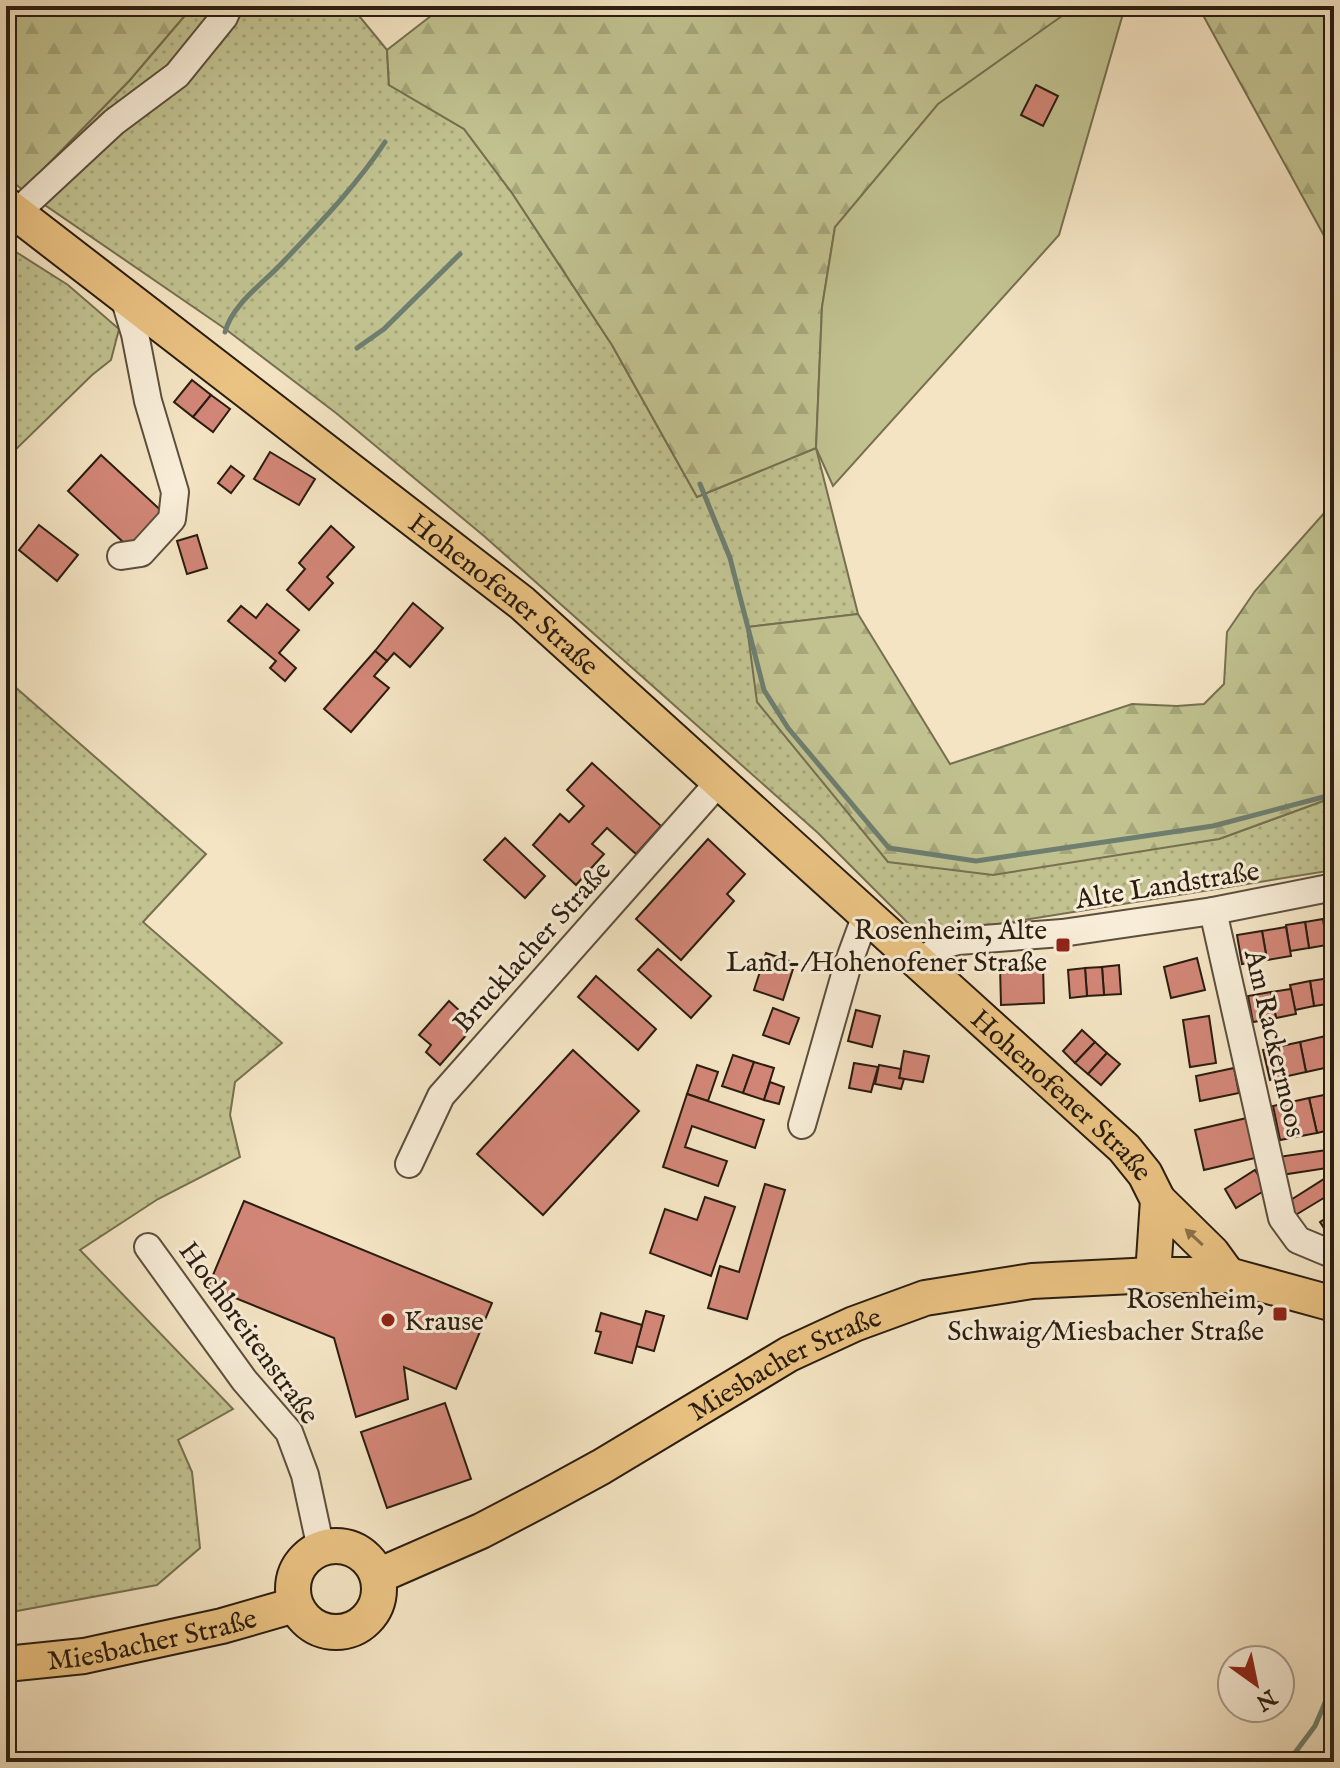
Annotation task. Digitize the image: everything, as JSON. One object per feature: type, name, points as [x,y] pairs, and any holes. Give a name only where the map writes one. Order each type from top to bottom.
[{"type":"main road","name":"Hohenofener Straße","points":[[12,210],[522,603],[1124,1148],[1145,1174],[1158,1200],[1153,1275]]},
{"type":"main road","points":[[1158,1200],[1212,1253],[1228,1275]]},
{"type":"main road","name":"Miesbacher Straße","points":[[378,1576],[467,1537],[546,1497],[789,1354],[854,1324],[925,1298],[1032,1281],[1228,1275],[1334,1304]]},
{"type":"main road","points":[[335,1546],[361,1554],[378,1576],[380,1591],[377,1605],[369,1618],[343,1632],[328,1632],[314,1627],[295,1605],[294,1578],[300,1565],[309,1555],[321,1549],[335,1546]]},
{"type":"main road","name":"Miesbacher Straße","points":[[6,1664],[84,1656],[222,1626],[295,1605]]},
{"type":"street","points":[[12,210],[29,201],[114,122],[177,75],[224,17],[229,6]]},
{"type":"street","points":[[121,556],[141,553],[172,519],[175,492],[148,401],[135,334],[123,294]]},
{"type":"street","name":"Brucklacher Straße","points":[[409,1164],[441,1096],[719,782]]},
{"type":"street","name":"Alte Landstraße","points":[[920,963],[943,945],[958,941],[1062,933],[1213,911],[1334,887]]},
{"type":"street","name":"Am Rackermoos","points":[[1213,911],[1282,1218],[1298,1240],[1334,1255]]},
{"type":"street","points":[[802,1125],[848,964],[866,915]]},
{"type":"street","name":"Hochbreitenstraße","points":[[148,1247],[244,1380],[289,1432],[305,1475],[321,1549]]},
{"type":"green space","points":[[6,6],[193,6],[129,81],[23,190],[6,177]]},
{"type":"green space","points":[[193,6],[351,6],[387,50],[389,85],[464,129],[512,193],[612,345],[697,497],[816,448],[858,614],[748,627],[888,862],[1219,839],[1334,797],[1334,870],[925,936],[913,928],[818,833],[484,536],[336,413],[224,328],[23,190],[129,81]]},
{"type":"green space","points":[[438,6],[1076,6],[835,227],[822,307],[816,448],[697,497],[612,345],[512,193],[464,129],[389,85],[387,50],[436,12]]},
{"type":"green space","points":[[1076,6],[1109,6],[1122,17],[1059,235],[833,486],[816,448],[822,307],[835,227],[938,104]]},
{"type":"green space","points":[[1198,6],[1334,6],[1334,254]]},
{"type":"green space","points":[[6,241],[16,252],[68,285],[119,329],[111,360],[6,459]]},
{"type":"green space","points":[[1334,507],[1334,797],[1219,839],[993,875],[888,862],[757,702],[747,627],[858,614],[950,764],[1132,704],[1204,704],[1224,684],[1227,632],[1255,591],[1325,512]]},
{"type":"green space","points":[[6,679],[206,854],[143,922],[282,1043],[235,1082],[230,1115],[240,1157],[158,1199],[80,1250],[233,1409],[178,1440],[192,1472],[200,1548],[157,1585],[6,1613]]},
{"type":"building","points":[[1036,85],[1058,96],[1043,126],[1021,115]]},
{"type":"building","points":[[192,380],[211,395],[193,417],[174,402]]},
{"type":"building","points":[[211,395],[230,409],[213,432],[193,417]]},
{"type":"building","points":[[270,452],[315,479],[299,505],[254,479]]},
{"type":"building","points":[[101,455],[168,517],[135,553],[68,491]]},
{"type":"building","points":[[231,466],[244,476],[231,493],[218,483]]},
{"type":"building","points":[[39,525],[78,555],[57,581],[19,550]]},
{"type":"building","points":[[331,526],[354,547],[327,577],[333,583],[309,610],[287,590],[305,569],[299,563]]},
{"type":"building","points":[[197,535],[207,568],[187,574],[177,541]]},
{"type":"building","points":[[413,603],[443,628],[410,667],[394,653],[387,661],[375,651]]},
{"type":"building","points":[[267,604],[299,630],[279,653],[296,668],[285,681],[270,668],[276,661],[228,621],[241,606],[256,618]]},
{"type":"building","points":[[375,651],[387,661],[374,676],[389,688],[351,732],[324,709]]},
{"type":"building","points":[[592,763],[661,826],[636,854],[607,828],[592,844],[604,854],[576,885],[533,845],[560,814],[569,822],[584,806],[567,790]]},
{"type":"building","points":[[505,838],[545,876],[525,898],[484,860]]},
{"type":"building","points":[[708,839],[745,874],[727,894],[734,901],[681,960],[636,919]]},
{"type":"building","points":[[1323,919],[1327,945],[1309,948],[1305,922]]},
{"type":"building","points":[[1305,922],[1309,948],[1290,951],[1286,925]]},
{"type":"building","points":[[1286,927],[1291,956],[1267,960],[1262,931]]},
{"type":"building","points":[[1262,931],[1267,960],[1242,964],[1237,935]]},
{"type":"building","points":[[658,949],[711,996],[691,1018],[638,970]]},
{"type":"building","points":[[766,953],[795,963],[783,1000],[754,990]]},
{"type":"building","points":[[1197,958],[1205,990],[1171,998],[1164,967]]},
{"type":"building","points":[[1043,965],[1044,1003],[1001,1005],[1000,967]]},
{"type":"building","points":[[1119,965],[1121,994],[1104,995],[1102,967]]},
{"type":"building","points":[[1102,967],[1104,995],[1087,996],[1085,968]]},
{"type":"building","points":[[1085,968],[1087,996],[1070,998],[1068,970]]},
{"type":"building","points":[[596,976],[656,1029],[638,1050],[578,997]]},
{"type":"building","points":[[1330,978],[1334,1003],[1314,1006],[1310,981]]},
{"type":"building","points":[[1310,981],[1314,1006],[1295,1010],[1290,985]]},
{"type":"building","points":[[1291,989],[1296,1014],[1276,1018],[1271,992]]},
{"type":"building","points":[[1271,992],[1276,1018],[1253,1022],[1248,996]]},
{"type":"building","points":[[449,1001],[475,1025],[440,1065],[426,1052],[431,1045],[419,1035]]},
{"type":"building","points":[[773,1008],[799,1018],[789,1044],[763,1035]]},
{"type":"building","points":[[856,1010],[880,1016],[872,1047],[848,1041]]},
{"type":"building","points":[[1209,1016],[1216,1063],[1190,1067],[1183,1020]]},
{"type":"building","points":[[1082,1030],[1095,1042],[1075,1063],[1063,1051]]},
{"type":"building","points":[[1334,1034],[1334,1066],[1306,1072],[1300,1042]]},
{"type":"building","points":[[1095,1042],[1107,1053],[1088,1074],[1075,1063]]},
{"type":"building","points":[[1300,1042],[1306,1072],[1270,1080],[1263,1050]]},
{"type":"building","points":[[573,1050],[639,1111],[543,1215],[477,1154]]},
{"type":"building","points":[[904,1051],[929,1056],[923,1082],[899,1078]]},
{"type":"building","points":[[1107,1053],[1120,1064],[1101,1085],[1088,1074]]},
{"type":"building","points":[[733,1055],[754,1062],[743,1093],[722,1086]]},
{"type":"building","points":[[754,1062],[774,1068],[764,1100],[743,1093]]},
{"type":"building","points":[[854,1063],[878,1067],[871,1092],[849,1088]]},
{"type":"building","points":[[697,1065],[718,1072],[708,1101],[687,1094]]},
{"type":"building","points":[[879,1065],[901,1069],[899,1078],[904,1079],[901,1089],[875,1084]]},
{"type":"building","points":[[1234,1068],[1239,1093],[1200,1101],[1196,1076]]},
{"type":"building","points":[[770,1082],[784,1087],[779,1104],[764,1100]]},
{"type":"building","points":[[1334,1093],[1334,1129],[1317,1133],[1309,1098]]},
{"type":"building","points":[[687,1094],[764,1120],[755,1148],[692,1126],[685,1147],[727,1161],[718,1186],[663,1167]]},
{"type":"building","points":[[1309,1098],[1317,1133],[1280,1140],[1273,1106]]},
{"type":"building","points":[[1251,1117],[1259,1157],[1204,1170],[1195,1130]]},
{"type":"building","points":[[1334,1149],[1334,1167],[1281,1175],[1278,1157]]},
{"type":"building","points":[[1255,1170],[1267,1189],[1236,1208],[1225,1189]]},
{"type":"building","points":[[1324,1179],[1332,1193],[1294,1216],[1286,1203]]},
{"type":"building","points":[[765,1184],[785,1190],[747,1319],[708,1308],[720,1266],[739,1272]]},
{"type":"building","points":[[705,1197],[735,1207],[711,1276],[650,1253],[665,1209],[697,1220]]},
{"type":"building","name":"Krause","points":[[244,1201],[492,1303],[456,1389],[404,1367],[408,1399],[356,1417],[334,1338],[208,1287]]},
{"type":"building","points":[[1334,1213],[1334,1233],[1329,1236],[1320,1222]]},
{"type":"building","points":[[646,1311],[664,1316],[654,1351],[636,1346]]},
{"type":"building","points":[[601,1313],[642,1325],[632,1363],[595,1353],[601,1332],[596,1331]]},
{"type":"building","points":[[445,1403],[471,1479],[387,1508],[361,1432]]},
{"type":"building","points":[[1334,1716],[1334,1762],[1317,1762],[1331,1752]]},
{"type":"waterway","points":[[225,332],[234,312],[337,204],[385,142]]},
{"type":"waterway","points":[[357,348],[384,329],[460,254]]},
{"type":"waterway","points":[[700,484],[730,558],[764,690],[788,728],[889,848],[976,861],[1213,826],[1331,795],[1334,800]]},
{"type":"waterway","points":[[1288,1762],[1315,1726],[1334,1682]]},
{"type":"place","name":"Rosenheim, Alte Land-/Hohenofener Straße","points":[[1063,945]]},
{"type":"place","name":"Rosenheim, Schwaig/Miesbacher Straße","points":[[1280,1314]]},
{"type":"place","name":"Krause","points":[[388,1320]]}]
